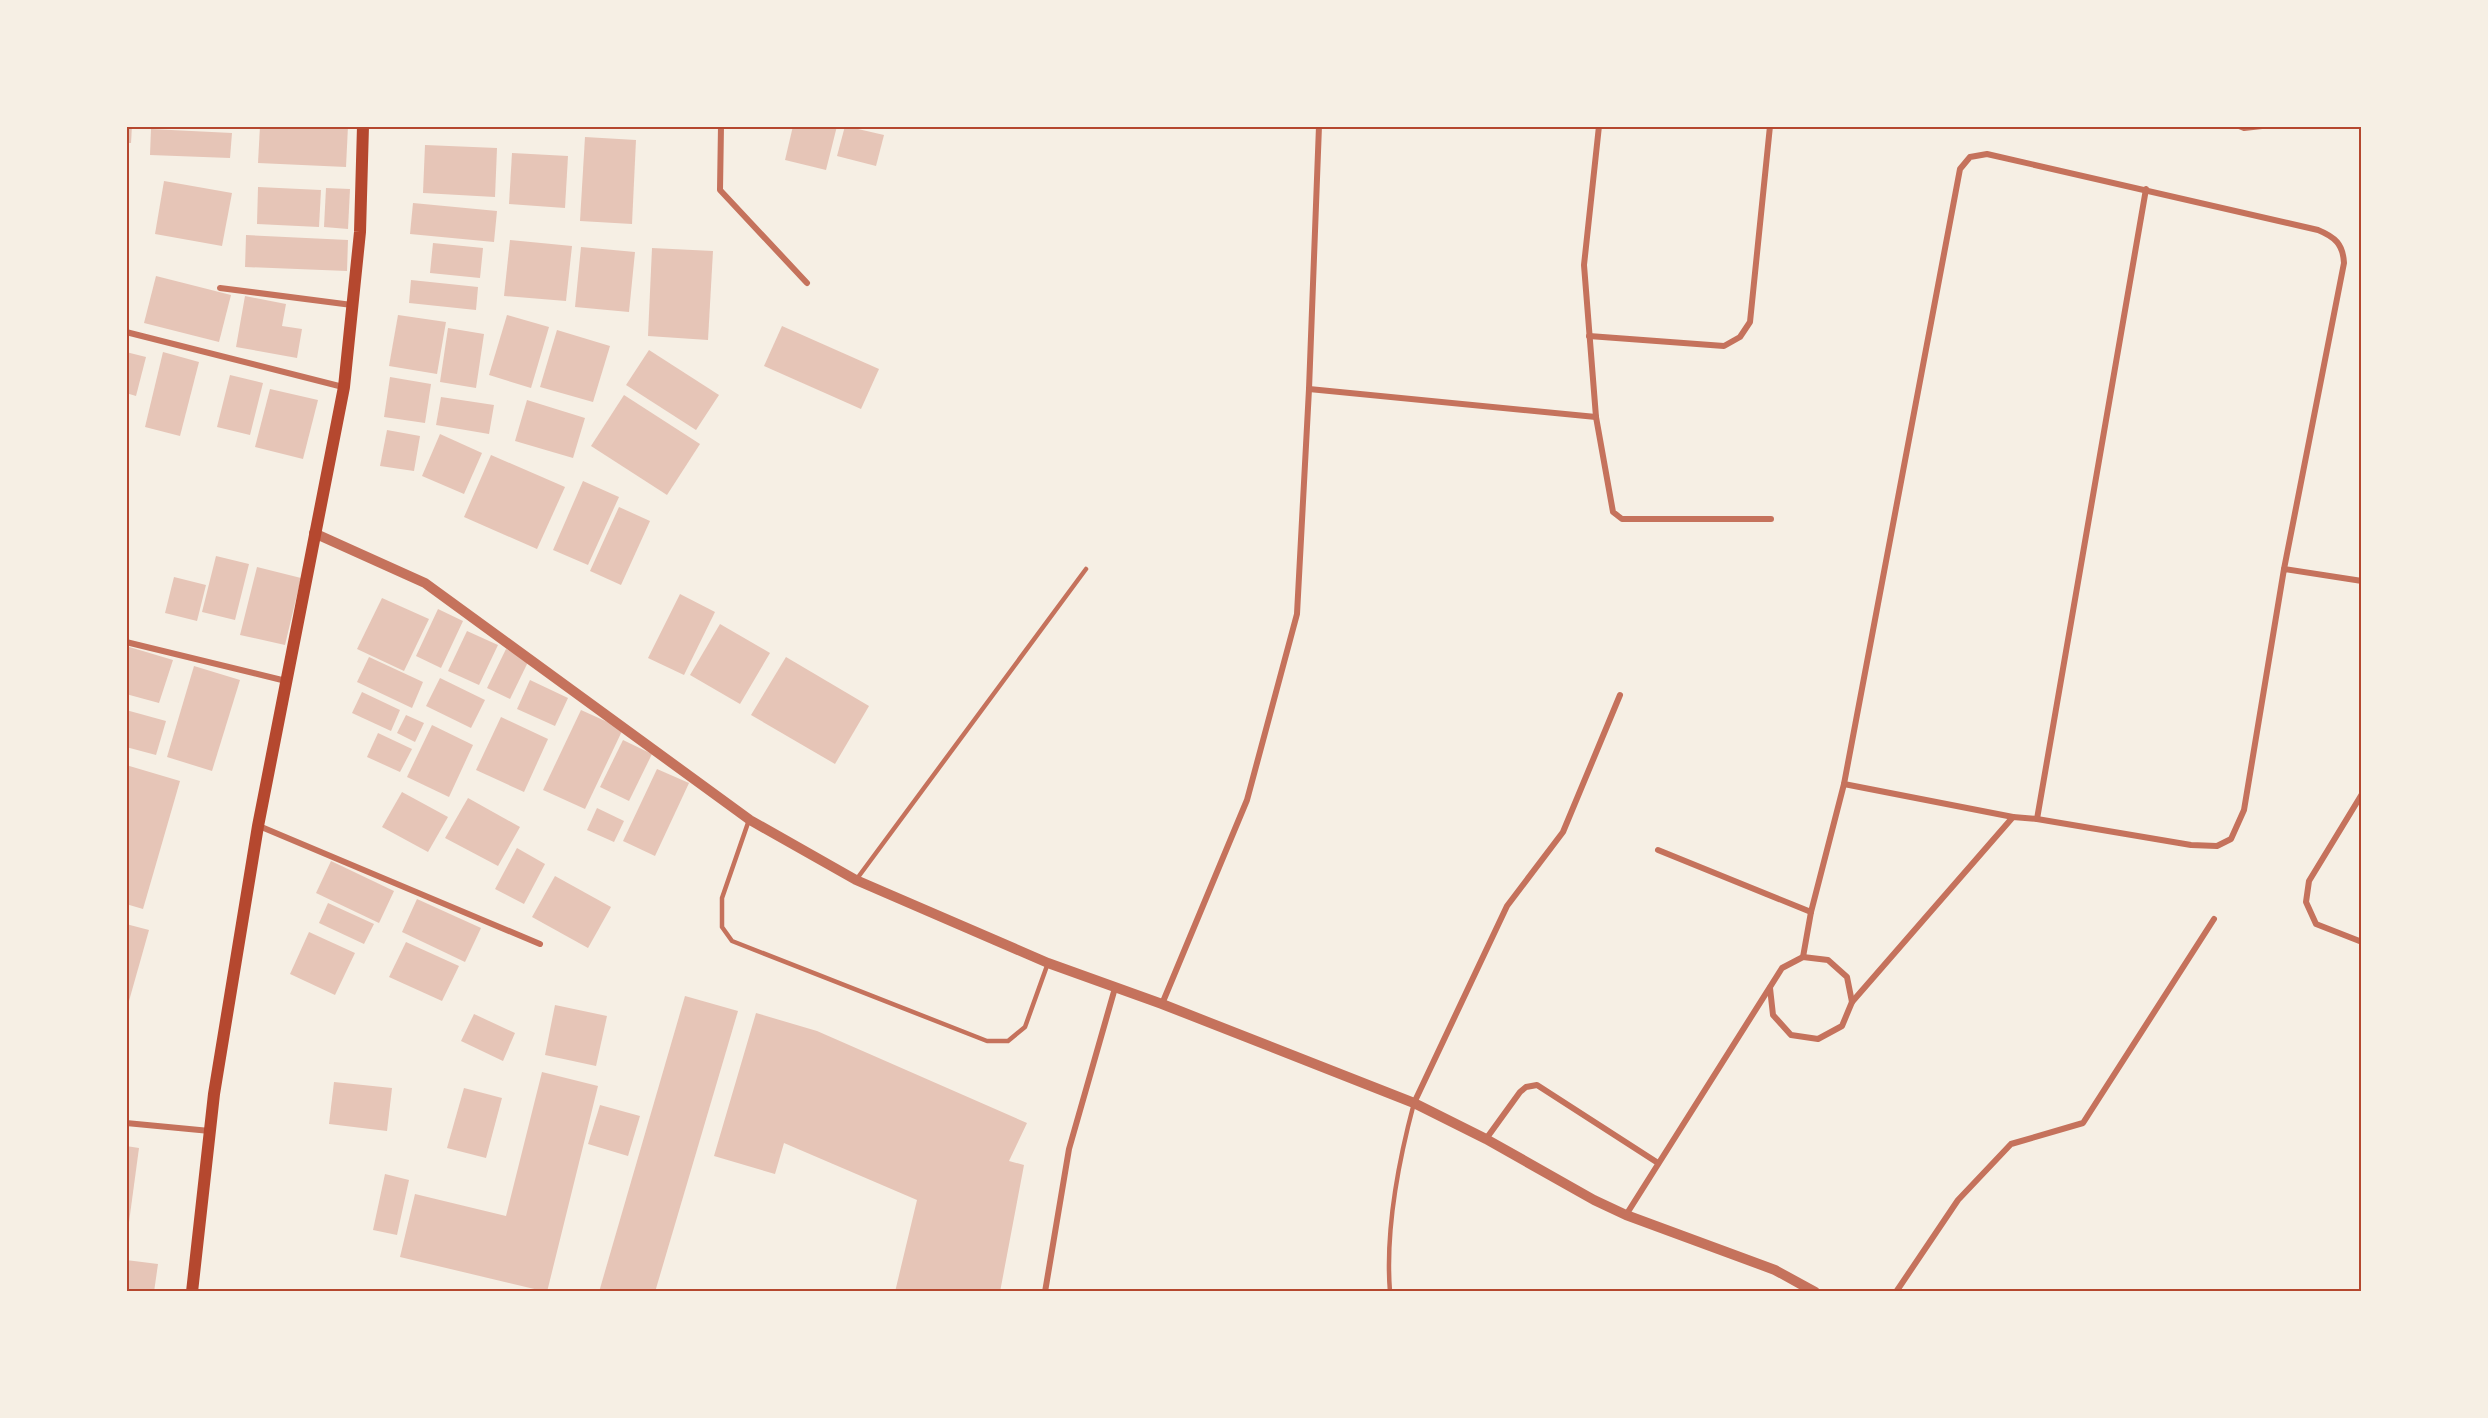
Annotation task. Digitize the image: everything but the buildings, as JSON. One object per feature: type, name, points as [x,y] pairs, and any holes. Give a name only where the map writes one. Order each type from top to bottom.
[{"type":"main road","points":[[192,1292],[214,1094],[258,826],[344,387],[360,232],[363,126]]},
{"type":"street","points":[[721,126],[720,190],[807,283]]},
{"type":"street","points":[[1162,1004],[1247,800],[1297,614],[1309,388],[1319,126]]},
{"type":"street","points":[[1599,126],[1584,265],[1596,417],[1613,512],[1622,519],[1771,519]]},
{"type":"street","points":[[1588,336],[1724,346],[1740,337],[1750,322],[1770,126]]},
{"type":"street","points":[[2239,126],[2244,128],[2262,126]]},
{"type":"street","points":[[1803,957],[1811,912],[1844,784],[1960,169],[1970,157],[1987,154],[2318,230],[2335,237],[2343,251],[2344,263],[2284,569],[2244,810],[2231,839],[2217,846],[2191,844],[2013,817],[1844,784]]},
{"type":"street","points":[[2037,819],[2146,189]]},
{"type":"street","points":[[220,288],[353,305]]},
{"type":"street","points":[[126,332],[344,387]]},
{"type":"street","points":[[1309,388],[1596,417]]},
{"type":"street","points":[[314,534],[425,583],[750,820],[856,880],[1048,963],[1162,1004],[1414,1103],[1486,1139],[1594,1200],[1626,1215],[1775,1270],[1815,1292]]},
{"type":"street","points":[[2284,569],[2362,581]]},
{"type":"street","points":[[126,642],[286,681]]},
{"type":"street","points":[[1414,1103],[1507,906],[1563,832],[1620,695]]},
{"type":"street","points":[[2362,794],[2309,881],[2306,902],[2316,924],[2362,942]]},
{"type":"street","points":[[1770,988],[1773,1015],[1791,1035],[1818,1039],[1842,1026],[1852,1002],[2013,817]]},
{"type":"street","points":[[258,826],[540,944]]},
{"type":"street","points":[[1658,850],[1811,912]]},
{"type":"street","points":[[1896,1292],[1958,1200],[2011,1144],[2083,1123],[2214,919]]},
{"type":"street","points":[[1626,1215],[1782,968],[1803,957],[1828,960],[1847,977],[1852,1002]]},
{"type":"street","points":[[1045,1292],[1070,1149],[1115,988]]},
{"type":"street","points":[[1486,1139],[1520,1092],[1526,1087],[1537,1085],[1658,1163]]},
{"type":"street","points":[[126,1123],[210,1131]]},
{"type":"lane","points":[[856,880],[1086,569]]},
{"type":"lane","points":[[750,820],[722,898],[722,927],[732,941],[987,1041],[1008,1041],[1025,1027],[1048,963]]},
{"type":"lane","points":[[1390,1292],[1388,1269],[1392,1212],[1414,1103]]}]
